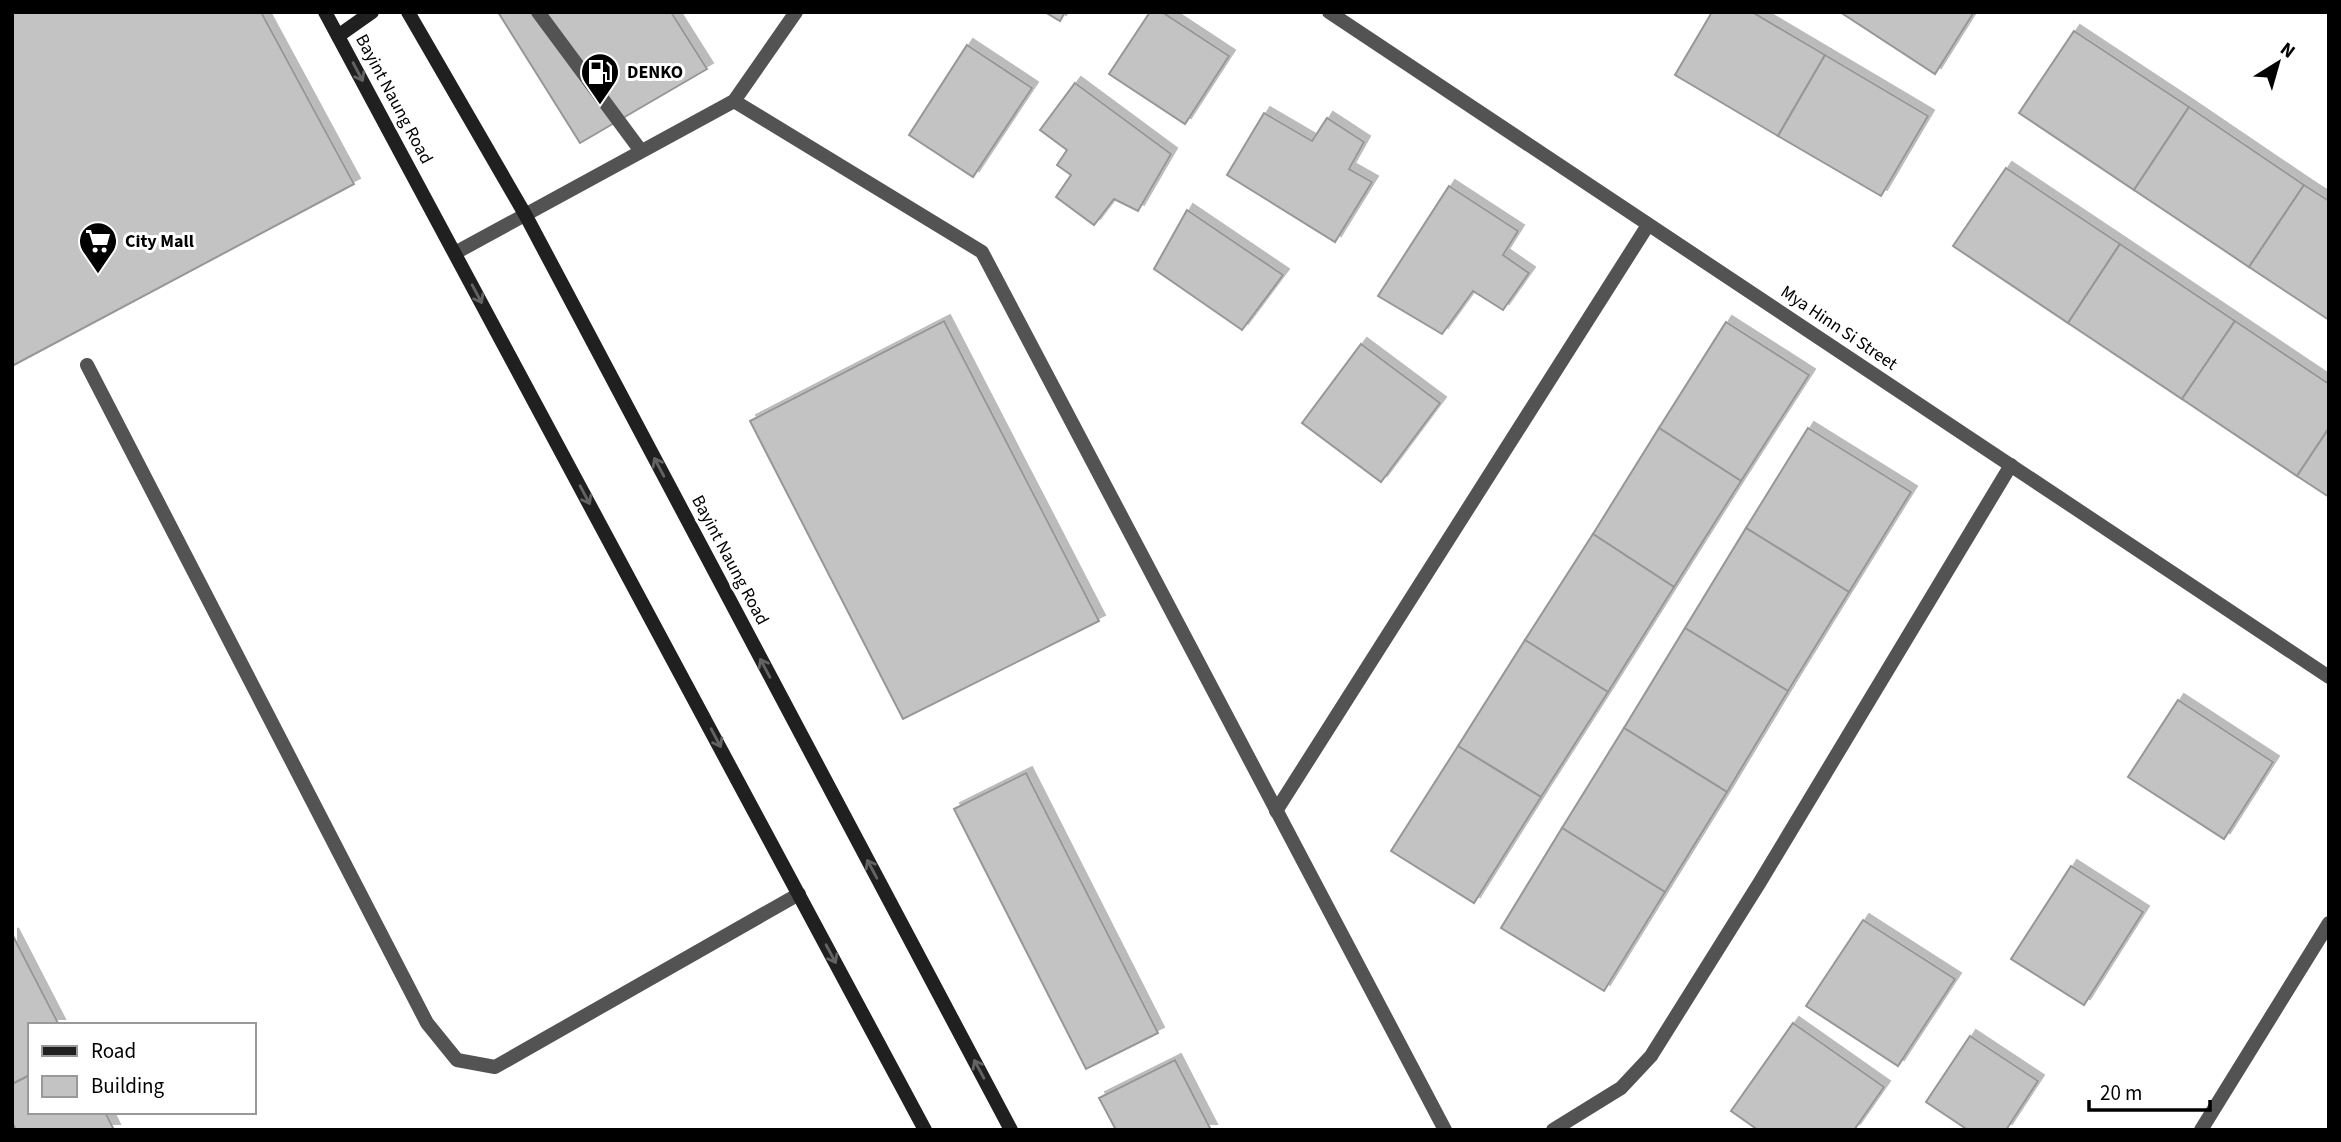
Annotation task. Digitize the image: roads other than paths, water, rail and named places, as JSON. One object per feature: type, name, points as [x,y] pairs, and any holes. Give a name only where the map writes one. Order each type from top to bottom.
[{"type":"main road","name":"Bayint Naung Road","points":[[325,12],[925,1130]]},
{"type":"main road","points":[[338,36],[372,12]]},
{"type":"main road","name":"Bayint Naung Road","points":[[408,12],[526,216],[1010,1130]]},
{"type":"street","points":[[538,12],[641,151]]},
{"type":"street","points":[[455,253],[734,101],[796,12]]},
{"type":"street","name":"Mya Hinn Si Street","points":[[1329,12],[2329,677]]},
{"type":"street","points":[[734,101],[982,252],[1445,1130]]},
{"type":"street","points":[[1276,811],[1648,225]]},
{"type":"street","points":[[87,365],[427,1023],[457,1060],[495,1067],[799,894]]},
{"type":"street","points":[[1553,1130],[1621,1088],[1651,1056],[1760,882],[2011,465]]},
{"type":"street","points":[[2201,1130],[2329,923]]},
{"type":"place","name":"DENKO","points":[[600,106]]},
{"type":"place","name":"City Mall","points":[[98,275]]}]
